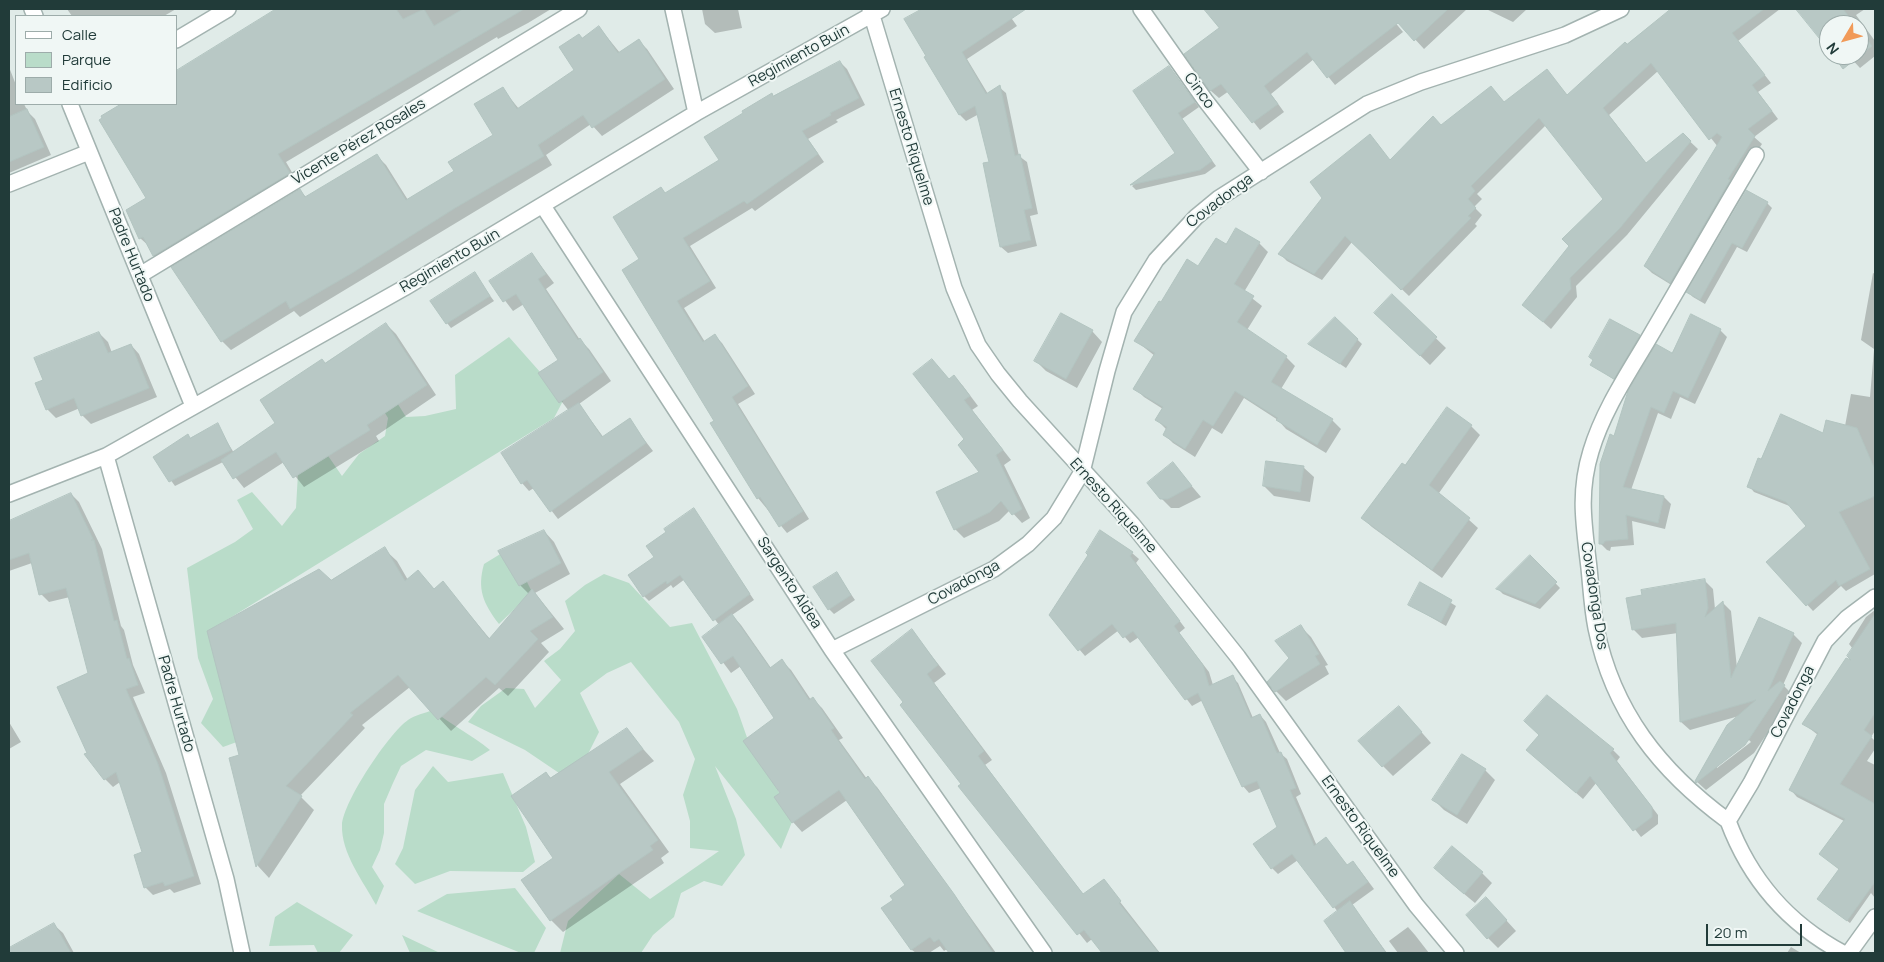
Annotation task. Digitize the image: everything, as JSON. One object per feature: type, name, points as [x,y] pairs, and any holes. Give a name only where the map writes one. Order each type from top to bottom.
[{"type":"street","points":[[178,39],[228,9]]},
{"type":"street","name":"Vicente Pérez Rosales","points":[[140,274],[579,9]]},
{"type":"street","points":[[673,9],[696,113]]},
{"type":"street","name":"Cinco","points":[[1141,9],[1205,100],[1261,172]]},
{"type":"street","name":"Covadonga","points":[[832,650],[994,569],[1028,544],[1054,518],[1082,472],[1124,312],[1156,260],[1196,216],[1367,104],[1421,82],[1565,34],[1622,9]]},
{"type":"street","name":"Regimiento Buin","points":[[9,494],[106,456],[404,288],[696,113],[874,11]]},
{"type":"street","name":"Ernesto Riquelme","points":[[874,11],[964,317],[978,345],[998,374],[1082,472],[1132,524],[1238,658],[1416,905],[1456,953]]},
{"type":"street","name":"Padre Hurtado","points":[[70,105],[193,406]]},
{"type":"street","points":[[9,184],[90,152]]},
{"type":"street","name":"Covadonga Dos","points":[[1728,820],[1678,781],[1657,758],[1638,732],[1619,698],[1605,664],[1596,627],[1581,506],[1591,452],[1613,399],[1756,155]]},
{"type":"street","name":"Sargento Aldea","points":[[543,206],[832,650],[1044,953]]},
{"type":"street","name":"Padre Hurtado","points":[[106,456],[226,879],[242,953]]},
{"type":"street","name":"Covadonga","points":[[1728,820],[1751,784],[1825,641],[1847,618],[1875,597]]},
{"type":"street","points":[[1728,820],[1748,865],[1779,908],[1808,932],[1843,953]]},
{"type":"street","points":[[1849,953],[1875,917]]},
{"type":"green space","points":[[509,337],[564,399],[554,418],[217,626],[245,739],[223,747],[201,723],[213,699],[198,658],[187,568],[235,542],[253,529],[237,500],[252,492],[282,526],[296,508],[298,473],[322,447],[342,476],[359,454],[385,436],[388,418],[353,361],[366,353],[406,417],[425,416],[456,409],[455,375]]},
{"type":"green space","points":[[502,553],[517,562],[532,592],[499,624],[485,602],[481,581],[484,564]]},
{"type":"green space","points":[[604,574],[629,583],[670,627],[692,623],[737,709],[750,746],[773,779],[792,822],[781,849],[715,766],[736,819],[745,855],[722,886],[704,881],[681,893],[674,917],[653,935],[641,953],[560,953],[568,921],[619,874],[650,899],[719,851],[690,848],[690,821],[683,795],[695,759],[679,722],[631,662],[607,673],[580,693],[599,732],[582,766],[559,773],[525,750],[468,722],[481,706],[506,688],[524,689],[535,708],[561,680],[544,661],[560,649],[575,631],[565,601],[585,585]]},
{"type":"green space","points":[[433,710],[490,750],[472,761],[426,750],[401,766],[384,804],[384,833],[380,850],[372,867],[384,886],[376,905],[345,846],[342,825],[344,814],[368,769],[400,727],[417,715]]},
{"type":"green space","points":[[433,766],[448,782],[503,773],[526,827],[535,862],[523,872],[450,871],[415,884],[395,864],[403,848],[415,790]]},
{"type":"green space","points":[[515,888],[546,928],[534,953],[521,953],[417,911],[447,894]]},
{"type":"green space","points":[[297,902],[353,935],[339,953],[318,953],[314,945],[269,946],[275,917]]},
{"type":"green space","points":[[402,935],[440,953],[410,953]]},
{"type":"building","points":[[276,9],[396,9],[403,19],[424,9],[434,26],[463,9],[524,9],[278,154],[290,173],[153,256],[143,237],[139,239],[126,210],[146,198],[99,120],[102,118],[101,116],[119,105],[178,105],[178,70]]},
{"type":"building","points":[[922,9],[1026,9],[962,52],[986,94],[1000,85],[1015,156],[1020,154],[1032,208],[1024,210],[1031,240],[1000,247],[983,163],[989,162],[975,106],[959,115],[924,57],[926,56],[904,19]]},
{"type":"building","points":[[1204,9],[1448,9],[1414,41],[1398,23],[1327,78],[1307,52],[1264,86],[1278,104],[1252,123],[1221,84],[1210,91],[1184,54],[1219,28]]},
{"type":"building","points":[[1671,9],[1764,9],[1732,33],[1765,75],[1752,85],[1772,111],[1748,129],[1755,136],[1728,179],[1730,180],[1670,283],[1644,266],[1722,137],[1717,133],[1709,140],[1651,63],[1603,108],[1646,163],[1683,133],[1691,141],[1620,228],[1570,278],[1571,289],[1543,322],[1522,305],[1569,246],[1562,239],[1603,199],[1539,118],[1471,186],[1475,191],[1468,199],[1476,208],[1468,216],[1471,218],[1401,290],[1345,236],[1314,274],[1278,254],[1322,198],[1310,182],[1370,134],[1390,160],[1433,116],[1441,125],[1491,86],[1504,102],[1547,69],[1567,95],[1625,42],[1627,44]]},
{"type":"building","points":[[1796,9],[1843,9],[1848,15],[1819,15],[1819,38]]},
{"type":"building","points":[[599,26],[618,53],[639,39],[665,79],[592,128],[583,115],[538,145],[544,156],[290,309],[286,301],[221,342],[171,267],[300,189],[305,197],[377,154],[406,200],[454,171],[448,162],[493,135],[474,104],[503,87],[517,109],[574,70],[559,47],[579,34],[582,38]]},
{"type":"building","points":[[840,61],[859,98],[830,113],[831,115],[802,131],[818,154],[747,204],[744,201],[683,238],[710,281],[677,301],[703,342],[715,334],[748,386],[732,397],[803,511],[779,527],[760,497],[757,499],[710,423],[714,421],[622,270],[639,259],[613,217],[661,187],[665,193],[719,160],[704,137],[772,93],[773,96]]},
{"type":"building","points":[[1840,65],[1848,65],[1843,69]]},
{"type":"building","points":[[1169,66],[1195,102],[1178,113],[1212,161],[1200,170],[1130,185],[1175,153],[1133,91]]},
{"type":"building","points":[[27,109],[44,147],[9,162],[9,117]]},
{"type":"building","points":[[1746,190],[1768,202],[1742,248],[1732,243],[1700,300],[1686,292]]},
{"type":"building","points":[[1236,228],[1260,242],[1234,284],[1254,296],[1237,322],[1287,356],[1271,382],[1333,419],[1317,445],[1276,420],[1278,418],[1235,391],[1213,426],[1203,420],[1185,449],[1163,435],[1167,427],[1155,420],[1163,407],[1133,389],[1155,353],[1134,341],[1159,301],[1161,302],[1187,259],[1198,266],[1216,238],[1226,244]]},
{"type":"building","points":[[532,253],[546,274],[538,279],[578,340],[580,338],[603,372],[559,403],[538,373],[558,360],[516,294],[503,302],[489,281]]},
{"type":"building","points":[[475,272],[490,296],[446,324],[430,301]]},
{"type":"building","points":[[1392,294],[1437,337],[1420,356],[1374,313]]},
{"type":"building","points":[[1061,313],[1093,330],[1066,379],[1034,361]]},
{"type":"building","points":[[1691,314],[1721,329],[1688,398],[1673,391],[1664,413],[1651,407],[1623,487],[1664,496],[1658,523],[1626,515],[1628,539],[1605,541],[1603,544],[1599,544],[1600,464],[1610,434],[1614,436],[1628,391],[1656,344],[1672,353]]},
{"type":"building","points":[[1335,317],[1358,339],[1340,364],[1308,344]]},
{"type":"building","points":[[1610,319],[1640,335],[1614,379],[1590,365],[1593,360],[1589,357]]},
{"type":"building","points":[[386,323],[427,385],[367,425],[370,430],[293,478],[276,452],[233,479],[221,460],[275,423],[260,400],[322,359],[325,363]]},
{"type":"building","points":[[99,332],[108,353],[131,344],[149,388],[81,416],[74,398],[46,410],[35,383],[43,380],[34,358]]},
{"type":"building","points":[[932,359],[949,379],[954,375],[970,396],[964,400],[1003,450],[996,455],[1022,509],[1012,515],[1001,501],[990,512],[954,530],[936,492],[979,472],[958,445],[964,439],[913,374]]},
{"type":"building","points":[[579,403],[602,437],[630,418],[646,443],[550,512],[527,480],[521,484],[501,453]]},
{"type":"building","points":[[1447,407],[1472,425],[1429,485],[1470,518],[1432,570],[1361,518],[1402,463],[1405,465]]},
{"type":"building","points":[[1781,414],[1823,433],[1826,420],[1857,428],[1875,470],[1875,496],[1839,512],[1870,569],[1839,586],[1836,580],[1806,606],[1766,562],[1806,526],[1786,502],[1747,487],[1758,458],[1761,459]]},
{"type":"building","points":[[218,423],[231,450],[169,482],[153,457],[188,434],[190,438]]},
{"type":"building","points":[[1266,461],[1304,466],[1300,492],[1263,486]]},
{"type":"building","points":[[1173,462],[1192,486],[1168,499],[1160,499],[1147,483]]},
{"type":"building","points":[[71,493],[93,539],[91,540],[94,540],[114,621],[117,620],[127,659],[129,658],[138,685],[126,689],[158,764],[194,876],[165,886],[163,882],[144,888],[134,855],[142,852],[116,772],[104,780],[84,754],[87,753],[57,687],[88,673],[66,588],[39,595],[29,553],[9,560],[9,521]]},
{"type":"building","points":[[694,508],[750,594],[713,621],[680,575],[667,584],[666,581],[643,597],[628,575],[654,557],[646,546],[666,532],[664,529]]},
{"type":"building","points":[[544,530],[561,563],[519,586],[498,551]]},
{"type":"building","points":[[1100,530],[1133,552],[1130,556],[1180,621],[1174,626],[1203,665],[1209,686],[1233,675],[1251,718],[1260,714],[1277,753],[1281,752],[1296,788],[1290,790],[1314,846],[1326,837],[1347,865],[1353,861],[1368,882],[1333,908],[1292,854],[1271,869],[1253,844],[1277,827],[1257,781],[1242,787],[1198,693],[1185,700],[1133,631],[1123,638],[1112,624],[1078,651],[1049,615],[1088,555],[1086,553]]},
{"type":"building","points":[[385,547],[405,581],[418,570],[434,589],[443,581],[489,639],[532,589],[553,617],[530,631],[538,639],[495,685],[486,677],[438,720],[398,675],[350,713],[353,715],[286,786],[302,796],[256,867],[229,758],[239,755],[207,631],[319,569],[331,580]]},
{"type":"building","points":[[1530,555],[1557,582],[1535,604],[1496,589]]},
{"type":"building","points":[[837,572],[851,595],[828,610],[813,587]]},
{"type":"building","points":[[1705,579],[1708,608],[1705,617],[1723,601],[1731,678],[1759,617],[1794,633],[1768,691],[1780,681],[1785,685],[1745,745],[1696,783],[1695,781],[1727,725],[1756,700],[1680,722],[1676,623],[1632,630],[1626,598],[1642,595],[1641,590]]},
{"type":"building","points":[[1420,582],[1452,600],[1441,622],[1408,605]]},
{"type":"building","points":[[732,614],[770,668],[782,659],[809,700],[813,697],[834,728],[831,730],[865,779],[868,776],[954,894],[993,953],[949,953],[939,939],[934,942],[930,937],[911,950],[881,908],[893,900],[890,896],[905,885],[839,790],[792,823],[774,797],[780,793],[743,741],[774,718],[733,656],[721,664],[702,637]]},
{"type":"building","points":[[1875,614],[1875,713],[1864,730],[1872,736],[1840,784],[1875,804],[1875,882],[1847,921],[1817,899],[1839,869],[1819,854],[1845,819],[1789,790],[1818,733],[1802,724],[1846,658],[1851,660],[1847,656]]},
{"type":"building","points":[[1301,625],[1319,654],[1315,656],[1320,664],[1275,692],[1267,682],[1289,658],[1275,641]]},
{"type":"building","points":[[912,629],[938,665],[927,674],[984,751],[978,756],[1047,847],[1083,894],[1104,879],[1121,901],[1119,903],[1159,953],[1102,953],[1084,930],[1077,935],[958,786],[961,784],[900,705],[903,702],[871,661]]},
{"type":"building","points":[[1547,695],[1614,749],[1610,753],[1652,807],[1652,817],[1633,831],[1590,776],[1576,793],[1526,750],[1539,735],[1524,721]]},
{"type":"building","points":[[1399,706],[1422,732],[1382,767],[1358,741]]},
{"type":"building","points":[[627,728],[643,749],[609,772],[658,840],[650,846],[653,850],[550,921],[521,880],[553,858],[511,796],[546,772],[550,778]]},
{"type":"building","points":[[1462,754],[1486,769],[1457,815],[1432,800]]},
{"type":"building","points":[[1452,846],[1483,872],[1464,894],[1434,868]]},
{"type":"building","points":[[1486,897],[1507,920],[1487,939],[1466,915]]},
{"type":"building","points":[[1350,901],[1386,953],[1346,953],[1324,921]]},
{"type":"building","points":[[54,923],[71,953],[9,953],[9,948]]}]
